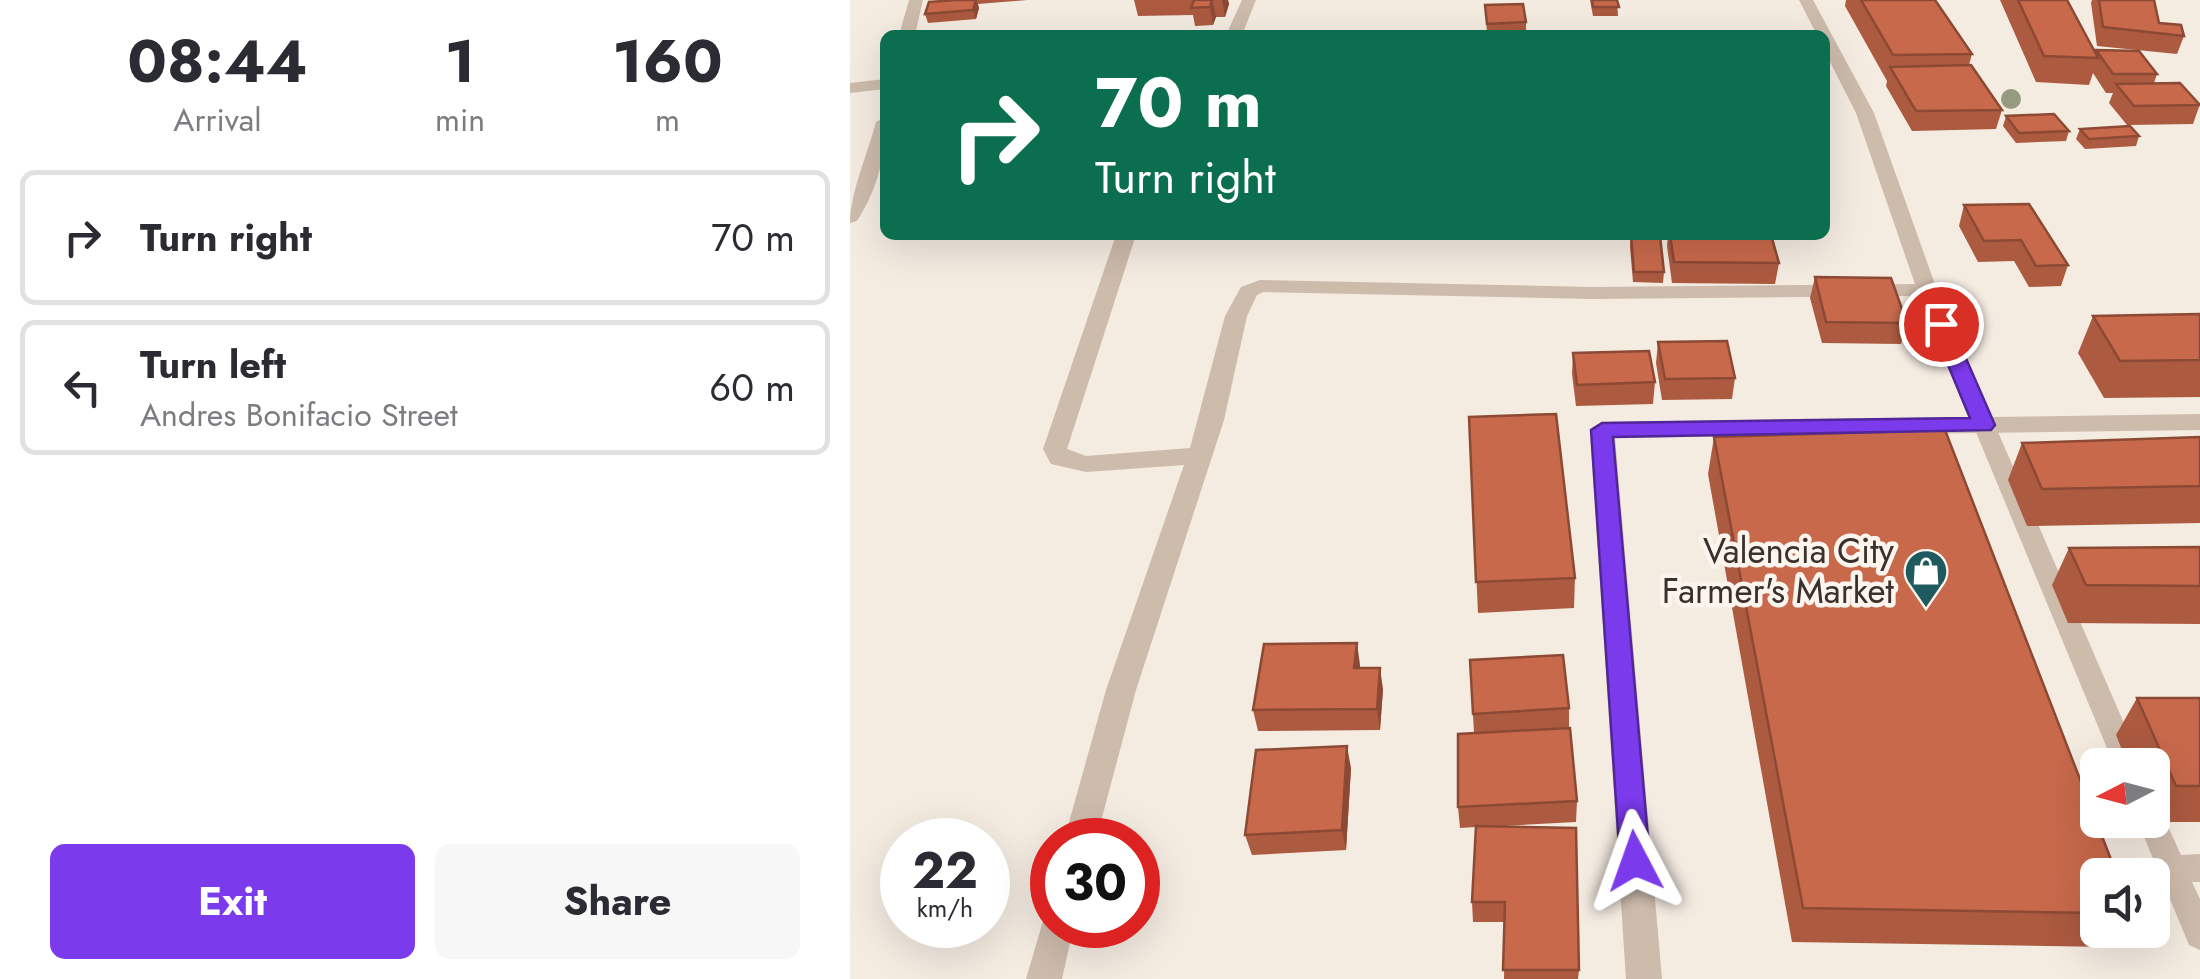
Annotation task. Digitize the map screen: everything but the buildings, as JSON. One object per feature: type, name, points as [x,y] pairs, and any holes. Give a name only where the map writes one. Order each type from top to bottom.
[{"type":"street","points":[[908,30],[916,0]]},
{"type":"street","points":[[1236,30],[1250,0]]},
{"type":"street","points":[[1806,0],[1822,30]]},
{"type":"street","points":[[1830,46],[1865,113],[1927,290],[1984,425]]},
{"type":"street","points":[[850,88],[880,85]]},
{"type":"street","points":[[850,217],[870,181],[880,142]]},
{"type":"street","points":[[1124,240],[1055,449],[1060,458],[1086,464],[1200,456]]},
{"type":"street","points":[[1086,818],[1120,690],[1200,456],[1236,316],[1244,294],[1252,288],[1592,293],[1927,290]]},
{"type":"street","points":[[1644,979],[1602,430],[2200,422]]},
{"type":"street","points":[[1044,979],[1051,948]]},
{"type":"lane","points":[[1984,425],[2121,748]]},
{"type":"lane","points":[[2164,838],[2186,868],[2200,934]]},
{"type":"place","name":"Valencia City Farmer's Market","points":[[1926,609]]},
{"type":"route","points":[[1635,861],[1602,430],[1984,425],[1941,324]]}]
